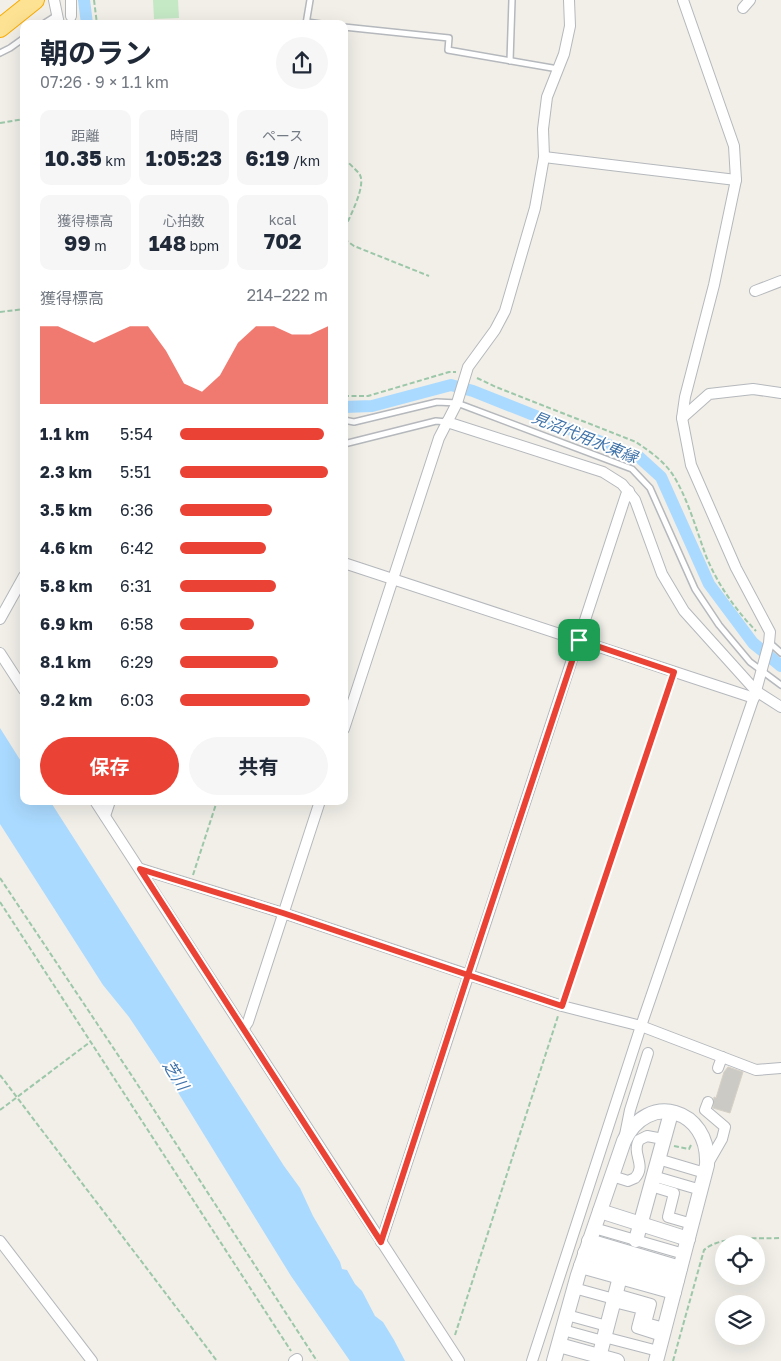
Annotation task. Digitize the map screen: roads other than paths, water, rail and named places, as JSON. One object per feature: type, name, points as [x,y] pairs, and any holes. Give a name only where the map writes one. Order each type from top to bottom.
[{"type":"highway","points":[[0,28],[35,0]]},
{"type":"street","points":[[54,0],[58,19]]},
{"type":"street","points":[[71,0],[72,20]]},
{"type":"street","points":[[348,717],[439,438],[458,400],[468,367],[495,330],[505,311],[535,208],[544,157],[543,129],[546,97],[564,54],[570,26],[569,0]]},
{"type":"street","points":[[532,1361],[640,1026],[755,694],[770,632],[736,568],[692,465],[682,418],[685,397],[714,285],[736,180],[734,146],[683,0]]},
{"type":"street","points":[[544,157],[736,180]]},
{"type":"street","points":[[755,291],[781,281]]},
{"type":"street","points":[[682,418],[709,394],[753,389],[781,393]]},
{"type":"street","points":[[447,422],[603,472],[622,484],[635,500],[648,531],[662,574],[676,598],[714,647],[755,694]]},
{"type":"street","points":[[381,1242],[626,496],[629,492]]},
{"type":"street","points":[[348,564],[674,672],[755,694],[781,707]]},
{"type":"street","points":[[0,620],[20,583]]},
{"type":"street","points":[[0,653],[20,684]]},
{"type":"street","points":[[98,805],[459,1361]]},
{"type":"street","points":[[105,816],[109,805]]},
{"type":"street","points":[[244,1028],[248,1022],[319,805]]},
{"type":"street","points":[[140,869],[283,913],[562,1006],[640,1026],[756,1070],[781,1068]]},
{"type":"street","points":[[554,1361],[587,1247],[624,1141],[630,1110],[648,1053]]},
{"type":"street","points":[[718,1068],[722,1057]]},
{"type":"street","points":[[567,1315],[587,1323],[605,1334],[657,1356],[706,1169],[722,1139],[725,1127],[705,1110],[708,1102]]},
{"type":"street","points":[[624,1141],[635,1124],[645,1117],[657,1112],[670,1112],[692,1122],[700,1130],[705,1140],[706,1169]]},
{"type":"street","points":[[636,1240],[670,1112]]},
{"type":"street","points":[[612,1176],[628,1181],[635,1178],[640,1169],[640,1162],[635,1149],[639,1140],[647,1136],[663,1141]]},
{"type":"street","points":[[658,1159],[681,1171],[701,1190]]},
{"type":"street","points":[[652,1181],[681,1171],[706,1169]]},
{"type":"street","points":[[652,1181],[674,1193],[668,1217],[692,1224]]},
{"type":"street","points":[[600,1211],[688,1239]]},
{"type":"street","points":[[587,1247],[636,1240],[679,1274]]},
{"type":"street","points":[[0,1241],[92,1361]]},
{"type":"street","points":[[587,1247],[679,1274]]},
{"type":"street","points":[[587,1247],[620,1277],[679,1274]]},
{"type":"street","points":[[598,1359],[620,1277]]},
{"type":"street","points":[[574,1288],[651,1304],[646,1323],[663,1332]]},
{"type":"street","points":[[563,1330],[587,1323],[605,1334]]},
{"type":"street","points":[[559,1345],[598,1359],[617,1361]]},
{"type":"lane","points":[[307,20],[310,0]]},
{"type":"lane","points":[[510,61],[512,0]]},
{"type":"lane","points":[[348,27],[449,38],[448,50],[558,69]]},
{"type":"lane","points":[[0,53],[20,41]]},
{"type":"lane","points":[[348,421],[354,422],[437,402],[458,400],[632,469],[650,488],[695,589],[734,644],[781,685]]},
{"type":"lane","points":[[348,443],[436,421],[447,422]]},
{"type":"lane","points":[[768,645],[781,653]]},
{"type":"water","name":"芝川","points":[[0,728],[20,760],[20,805],[53,805],[284,1166],[300,1188],[342,1269],[347,1270],[355,1284],[362,1291],[375,1316],[383,1322],[405,1361],[350,1361],[291,1276],[163,1068],[129,1017],[103,985],[0,824]]},
{"type":"waterway","name":"見沼代用水東縁","points":[[84,0],[86,20]]},
{"type":"waterway","name":"見沼代用水東縁","points":[[348,407],[372,406],[451,385],[473,391],[639,457],[661,477],[709,584],[753,643],[781,666]]}]
